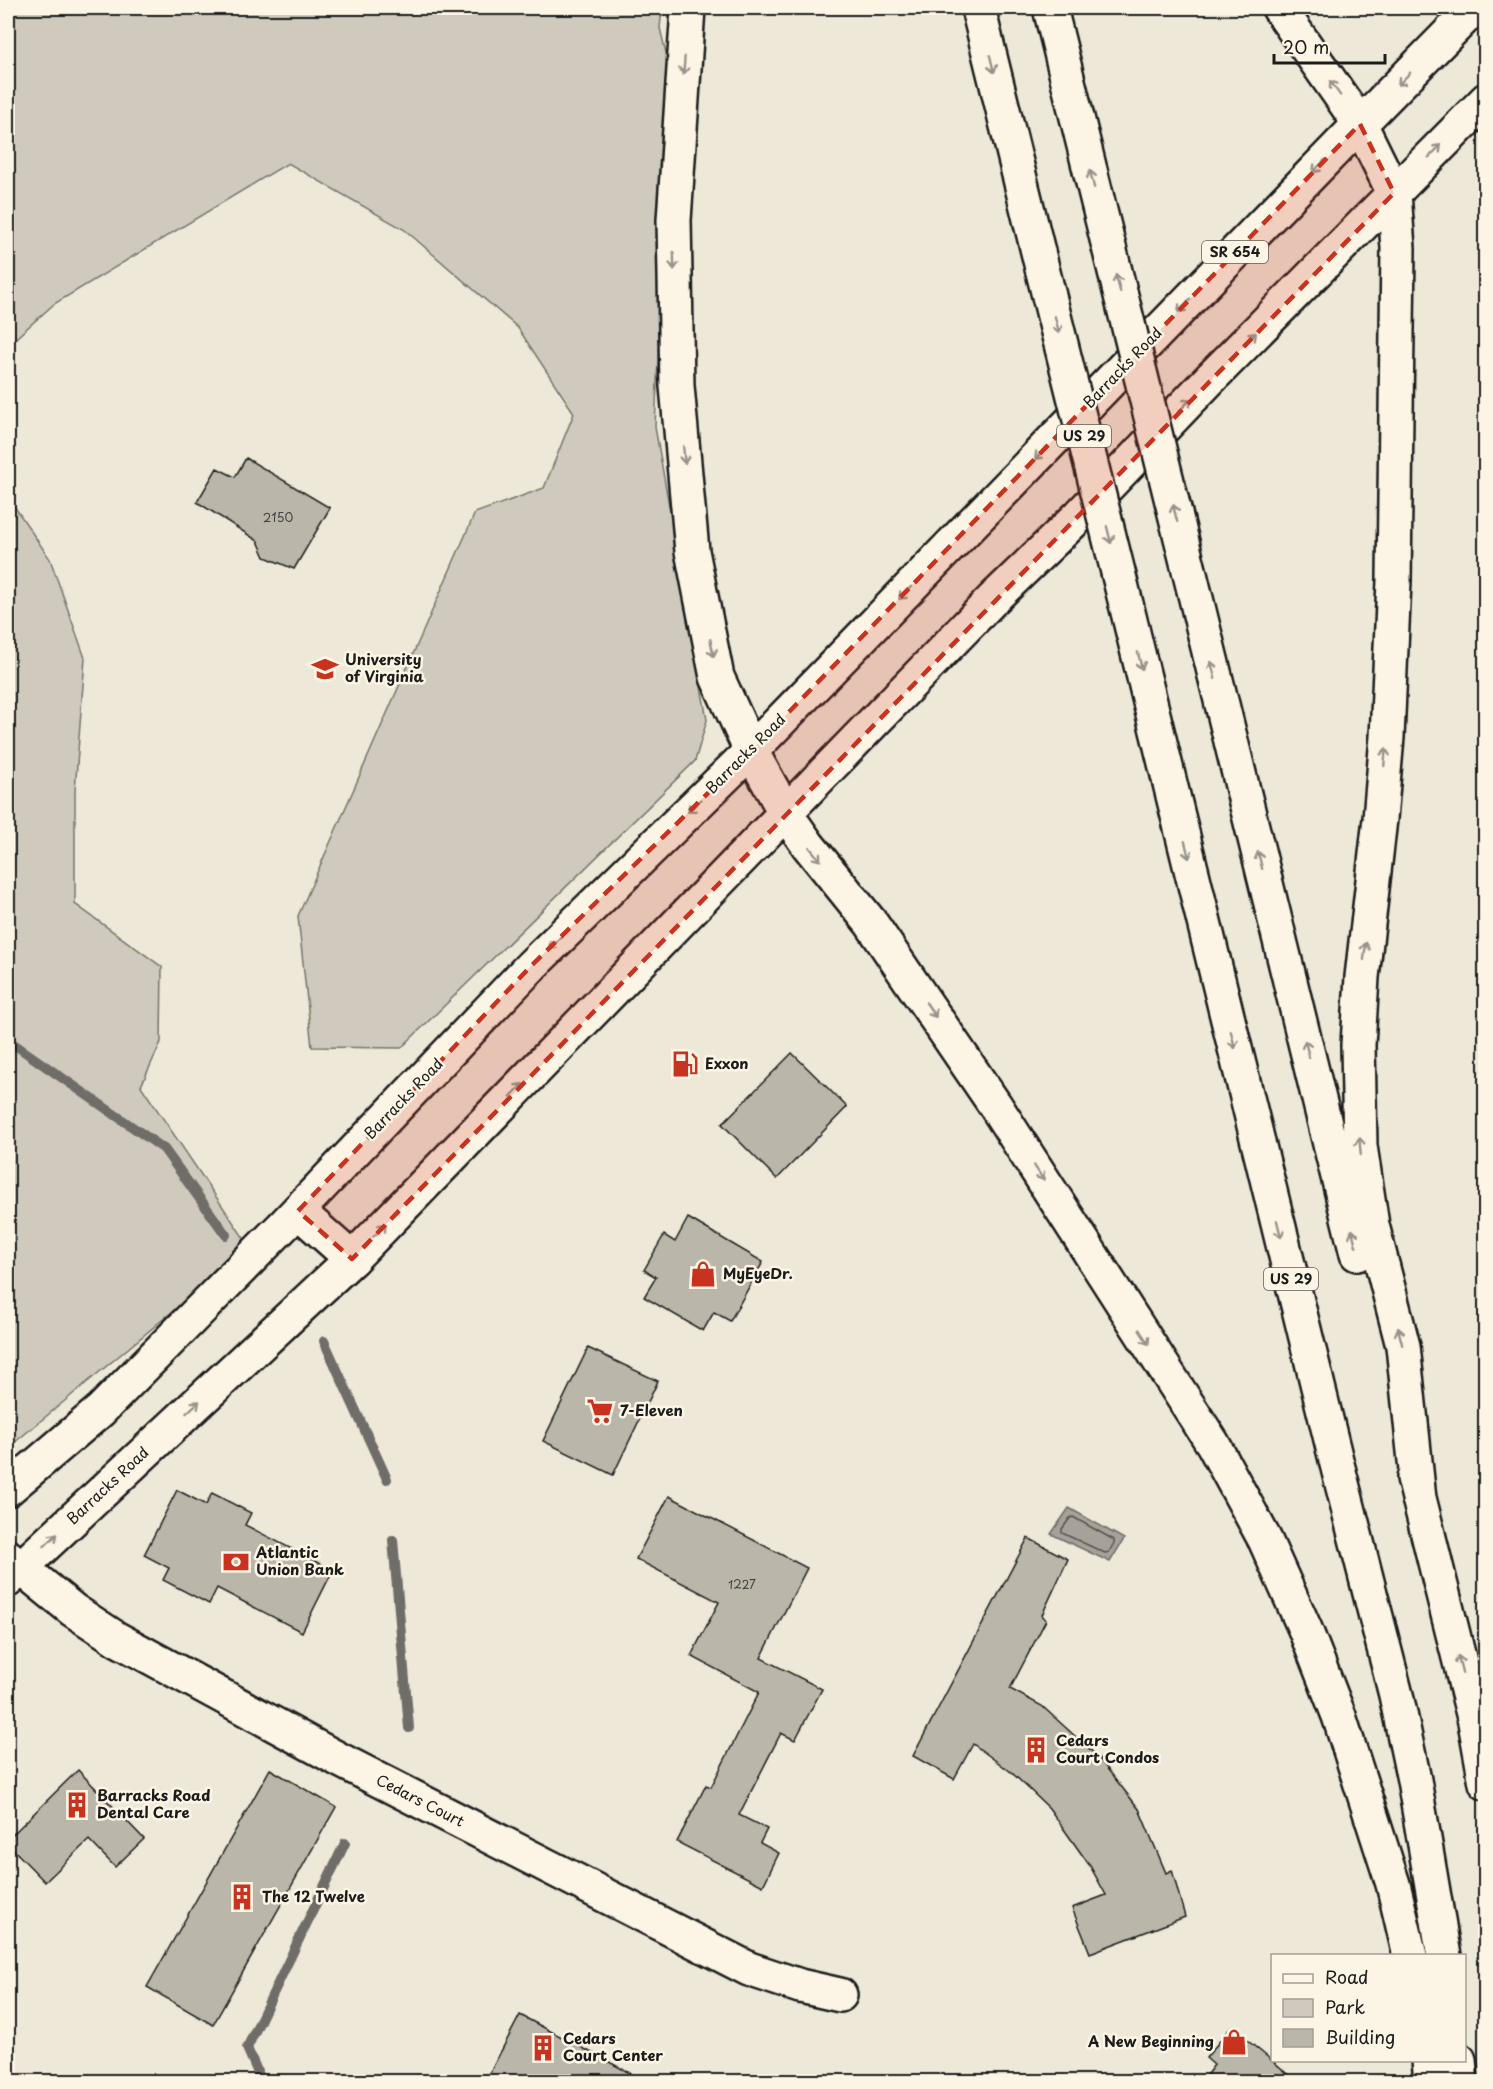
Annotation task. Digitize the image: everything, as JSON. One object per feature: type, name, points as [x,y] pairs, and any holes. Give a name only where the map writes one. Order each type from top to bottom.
[{"type":"main road","points":[[688,8],[674,220],[677,386],[692,551],[717,677],[750,751],[786,814],[808,845],[871,922],[995,1105],[1213,1444],[1265,1540],[1305,1629],[1339,1716],[1393,1884],[1410,1954]]},
{"type":"main road","name":"US 29","points":[[978,8],[1333,1449],[1396,1695],[1414,1780],[1444,1954]]},
{"type":"main road","points":[[1050,8],[1475,1722],[1485,1783]]},
{"type":"main road","points":[[1279,8],[1360,124],[1394,193],[1398,248],[1394,593],[1386,748],[1360,1000],[1359,1124],[1360,1146],[1372,1224],[1403,1346],[1419,1499]]},
{"type":"main road","name":"Barracks Road","points":[[8,1489],[101,1410],[298,1211],[532,965],[750,751],[1474,8]]},
{"type":"main road","name":"Barracks Road","points":[[12,1568],[352,1259],[994,598],[1080,514],[1485,99]]},
{"type":"main road","points":[[298,1211],[352,1259]]},
{"type":"main road","name":"Cedars Court","points":[[12,1568],[117,1639],[360,1771],[749,1969],[800,1986],[840,1995]]},
{"type":"main road","points":[[1429,2062],[1431,2082]]},
{"type":"main road","points":[[1459,2062],[1461,2082]]},
{"type":"highlighted area","points":[[1360,124],[1394,193],[352,1259],[298,1211],[532,965],[751,751]]},
{"type":"green space","points":[[8,8],[662,8],[660,28],[671,74],[655,427],[707,720],[695,761],[401,1048],[312,1047],[298,916],[475,513],[544,488],[574,413],[518,328],[405,230],[288,163],[54,304],[8,345]]},
{"type":"green space","points":[[8,497],[50,559],[85,658],[75,791],[75,904],[162,967],[161,1042],[141,1086],[250,1247],[8,1448]]},
{"type":"water","points":[[1069,1508],[1124,1539],[1110,1562],[1051,1534]]},
{"type":"building","points":[[246,458],[330,508],[294,569],[265,557],[258,541],[197,502],[217,468],[235,477]]},
{"type":"building","points":[[792,1053],[847,1107],[777,1179],[722,1124]]},
{"type":"building","name":"MyEyeDr.","points":[[688,1218],[763,1262],[730,1321],[714,1312],[703,1331],[644,1297],[656,1277],[644,1270],[664,1235],[675,1242]]},
{"type":"building","name":"7-Eleven","points":[[588,1348],[658,1381],[613,1475],[543,1441]]},
{"type":"building","name":"Atlantic Union Bank","points":[[177,1490],[206,1505],[212,1493],[251,1513],[245,1525],[333,1570],[302,1632],[217,1588],[209,1604],[163,1580],[169,1568],[144,1555]]},
{"type":"building","points":[[669,1496],[807,1568],[761,1658],[822,1689],[795,1740],[781,1733],[739,1815],[767,1829],[760,1843],[779,1853],[763,1886],[677,1842],[706,1785],[711,1787],[759,1692],[691,1656],[719,1602],[636,1559]]},
{"type":"building","name":"Cedars Court Condos","points":[[1028,1538],[1068,1559],[1042,1615],[1046,1620],[1010,1689],[1042,1706],[1098,1757],[1139,1809],[1166,1873],[1172,1870],[1185,1917],[1090,1953],[1072,1908],[1106,1895],[1090,1866],[1049,1808],[1011,1772],[973,1744],[954,1779],[913,1756]]},
{"type":"building","name":"The 12 Twelve","points":[[270,1769],[336,1807],[213,2025],[147,1987]]},
{"type":"building","name":"Barracks Road Dental Care","points":[[78,1770],[144,1839],[115,1867],[89,1840],[45,1882],[8,1844],[8,1839]]},
{"type":"building","name":"Cedars Court Center","points":[[520,2015],[647,2082],[485,2082]]},
{"type":"building","name":"A New Beginning","points":[[1231,2027],[1298,2082],[1201,2082],[1214,2065],[1206,2058]]},
{"type":"waterway","points":[[8,1040],[164,1149],[226,1235]]},
{"type":"waterway","points":[[324,1341],[387,1479]]},
{"type":"waterway","points":[[393,1540],[409,1728]]},
{"type":"waterway","points":[[262,2082],[247,2048],[345,1843]]},
{"type":"place","name":"University of Virginia","points":[[325,669]]},
{"type":"place","name":"Exxon","points":[[685,1064]]},
{"type":"place","name":"MyEyeDr.","points":[[703,1274]]},
{"type":"place","name":"7-Eleven","points":[[600,1411]]},
{"type":"place","name":"Atlantic Union Bank","points":[[236,1562]]},
{"type":"place","name":"Cedars Court Condos","points":[[1036,1750]]},
{"type":"place","name":"Barracks Road Dental Care","points":[[77,1805]]},
{"type":"place","name":"The 12 Twelve","points":[[242,1897]]},
{"type":"place","name":"A New Beginning","points":[[1234,2042]]},
{"type":"place","name":"Cedars Court Center","points":[[543,2048]]}]
